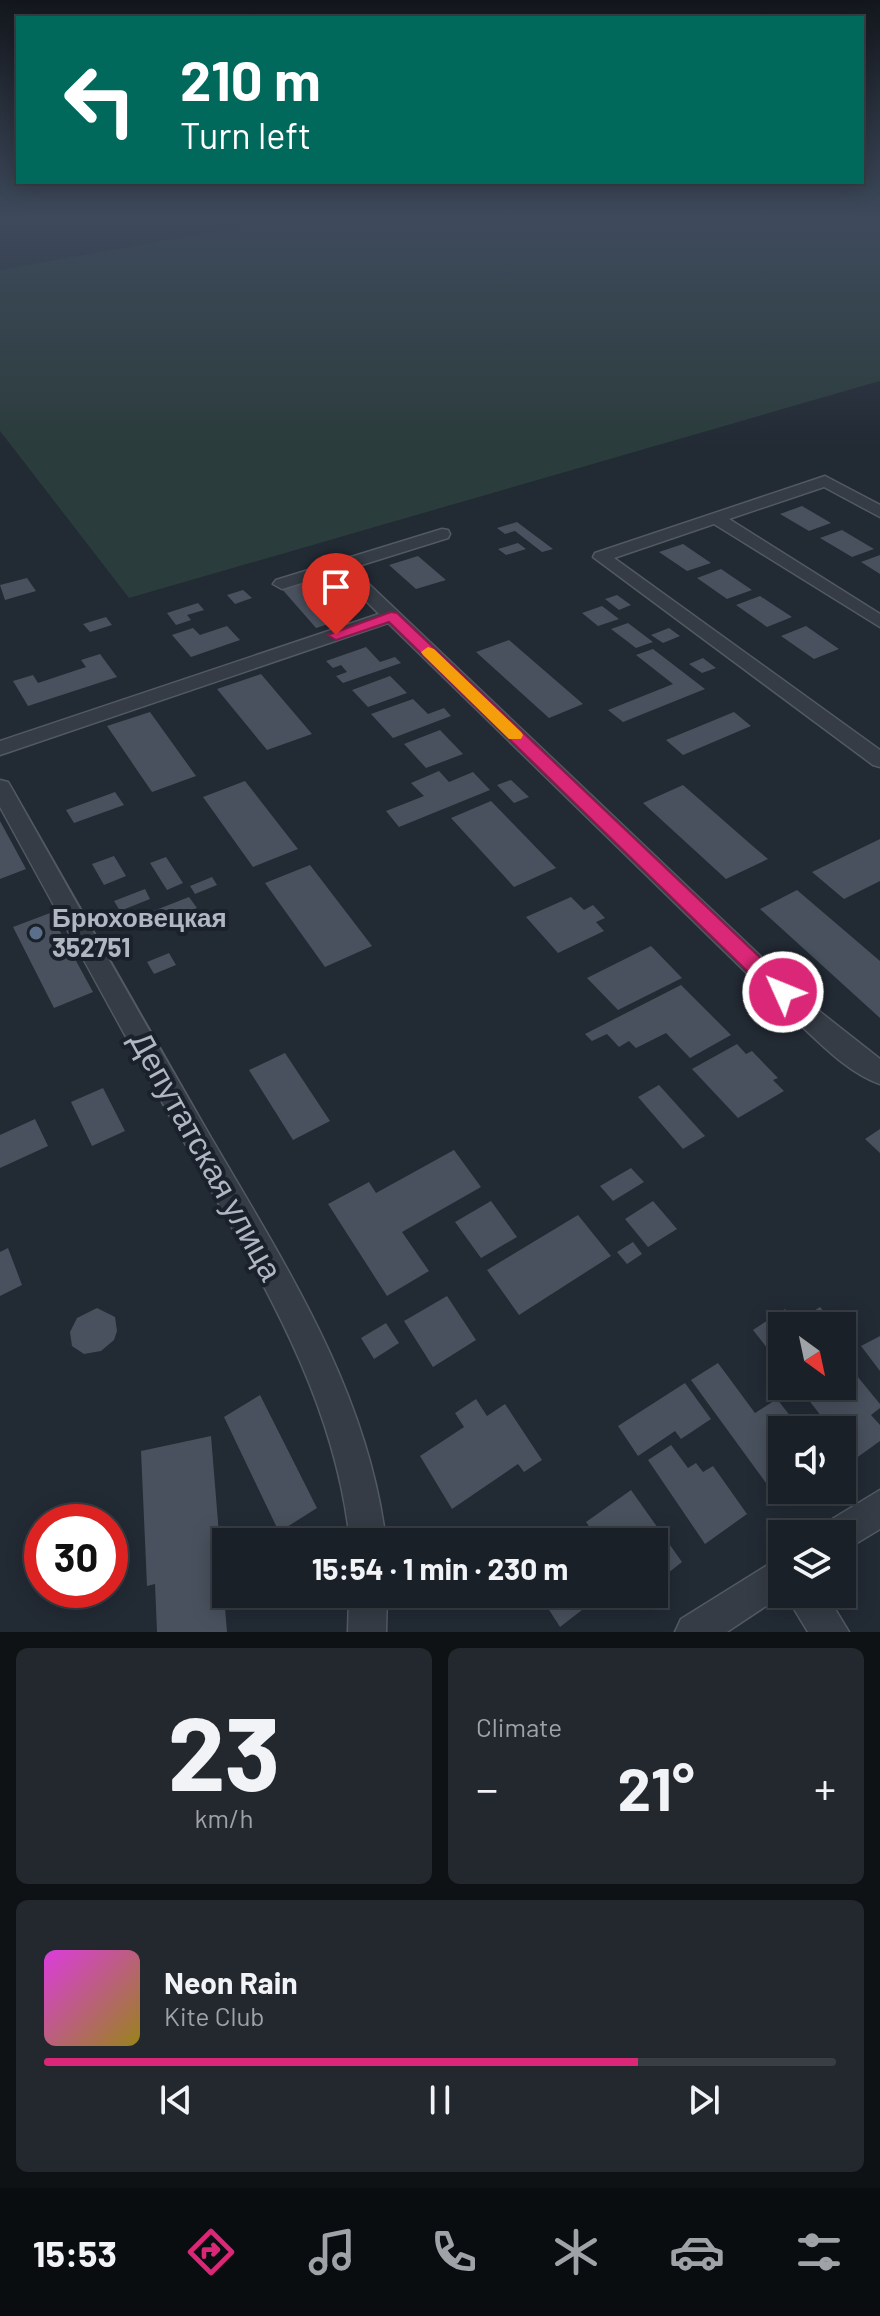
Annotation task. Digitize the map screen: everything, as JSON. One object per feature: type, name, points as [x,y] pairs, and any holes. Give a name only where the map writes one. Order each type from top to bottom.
[{"type":"street","points":[[880,512],[825,481],[601,557],[880,760]]},
{"type":"street","points":[[716,518],[880,622]]},
{"type":"street","points":[[282,584],[442,534]]},
{"type":"street","points":[[340,566],[805,1014],[840,1045],[880,1073]]},
{"type":"street","points":[[0,748],[391,616]]},
{"type":"street","name":"Депутатская улица","points":[[0,787],[293,1311],[338,1414],[358,1472],[367,1528]]},
{"type":"street","points":[[856,1524],[880,1508]]},
{"type":"street","points":[[694,1632],[768,1583]]},
{"type":"street","points":[[367,1632],[368,1608]]},
{"type":"street","points":[[814,1608],[830,1632]]},
{"type":"shaded area","points":[[0,293],[880,293],[880,381],[129,598],[0,431]]},
{"type":"building","points":[[802,506],[831,523],[809,531],[780,514]]},
{"type":"building","points":[[517,522],[553,549],[542,552],[515,531],[505,534],[497,528]]},
{"type":"building","points":[[842,530],[874,549],[852,557],[820,538]]},
{"type":"building","points":[[518,543],[526,549],[506,555],[498,549]]},
{"type":"building","points":[[683,544],[711,563],[687,571],[659,552]]},
{"type":"building","points":[[880,555],[880,574],[861,562]]},
{"type":"building","points":[[418,556],[446,580],[416,589],[389,565]]},
{"type":"building","points":[[721,569],[752,590],[727,599],[697,578]]},
{"type":"building","points":[[27,578],[36,591],[5,600],[0,585]]},
{"type":"building","points":[[315,579],[351,617],[316,628],[281,588]]},
{"type":"building","points":[[243,590],[252,598],[235,604],[227,595]]},
{"type":"building","points":[[617,595],[631,605],[619,610],[605,599]]},
{"type":"building","points":[[760,596],[792,617],[767,627],[736,605]]},
{"type":"building","points":[[198,603],[204,610],[187,615],[191,620],[176,625],[167,613]]},
{"type":"building","points":[[602,606],[619,619],[598,626],[582,613]]},
{"type":"building","points":[[106,617],[112,625],[90,632],[83,624]]},
{"type":"building","points":[[628,623],[653,642],[636,648],[611,629]]},
{"type":"building","points":[[227,626],[240,640],[191,657],[172,635],[193,628],[200,635]]},
{"type":"building","points":[[806,626],[839,649],[814,659],[781,636]]},
{"type":"building","points":[[669,628],[680,636],[663,643],[651,635]]},
{"type":"building","points":[[509,640],[583,704],[549,718],[476,652]]},
{"type":"building","points":[[366,647],[380,662],[395,657],[401,663],[343,683],[336,676],[347,672],[341,665],[333,668],[326,661]]},
{"type":"building","points":[[653,649],[705,689],[623,722],[608,710],[673,684],[636,655]]},
{"type":"building","points":[[100,654],[117,677],[28,706],[13,681],[33,675],[38,683],[86,667],[81,660]]},
{"type":"building","points":[[703,658],[716,668],[702,673],[689,664]]},
{"type":"building","points":[[261,674],[312,734],[267,750],[217,689]]},
{"type":"building","points":[[390,676],[407,693],[368,707],[352,690]]},
{"type":"building","points":[[413,699],[428,714],[444,708],[451,716],[393,738],[371,714]]},
{"type":"building","points":[[150,712],[196,776],[152,792],[107,726]]},
{"type":"building","points":[[734,712],[751,726],[683,755],[666,740]]},
{"type":"building","points":[[440,730],[463,754],[426,768],[404,744]]},
{"type":"building","points":[[439,771],[449,782],[473,772],[490,790],[399,827],[386,811],[424,796],[411,783]]},
{"type":"building","points":[[511,780],[529,797],[514,803],[497,785]]},
{"type":"building","points":[[245,781],[298,849],[253,867],[203,797]]},
{"type":"building","points":[[683,785],[768,859],[726,879],[643,803]]},
{"type":"building","points":[[115,792],[124,805],[74,823],[66,810]]},
{"type":"building","points":[[491,801],[556,868],[514,887],[451,818]]},
{"type":"building","points":[[0,821],[26,869],[0,879]]},
{"type":"building","points":[[880,839],[880,881],[844,899],[812,872]]},
{"type":"building","points":[[114,856],[126,876],[104,885],[92,864]]},
{"type":"building","points":[[166,857],[183,883],[167,890],[150,863]]},
{"type":"building","points":[[310,865],[372,946],[325,967],[265,883]]},
{"type":"building","points":[[212,877],[217,885],[195,894],[190,886]]},
{"type":"building","points":[[145,889],[150,899],[120,911],[114,901]]},
{"type":"building","points":[[797,890],[880,961],[880,1018],[760,909]]},
{"type":"building","points":[[189,897],[197,908],[145,929],[138,917]]},
{"type":"building","points":[[571,897],[584,910],[593,905],[605,918],[596,922],[604,931],[558,953],[526,917]]},
{"type":"building","points":[[50,913],[93,992],[54,1008],[13,927]]},
{"type":"building","points":[[651,946],[682,978],[618,1010],[587,978]]},
{"type":"building","points":[[169,953],[176,965],[154,974],[147,962]]},
{"type":"building","points":[[681,985],[731,1035],[690,1058],[666,1033],[636,1048],[629,1041],[619,1047],[607,1034],[592,1041],[585,1034]]},
{"type":"building","points":[[737,1044],[746,1054],[752,1051],[778,1078],[773,1080],[784,1091],[738,1118],[692,1069]]},
{"type":"building","points":[[285,1053],[330,1121],[293,1140],[249,1070]]},
{"type":"building","points":[[659,1085],[705,1136],[683,1149],[638,1097]]},
{"type":"building","points":[[103,1088],[125,1131],[92,1146],[71,1102]]},
{"type":"building","points":[[35,1119],[48,1146],[0,1168],[0,1135]]},
{"type":"building","points":[[880,1129],[880,1153],[865,1139]]},
{"type":"building","points":[[454,1150],[481,1187],[402,1232],[429,1271],[387,1296],[328,1204],[369,1182],[376,1193]]},
{"type":"building","points":[[631,1168],[644,1182],[613,1201],[600,1186]]},
{"type":"building","points":[[491,1201],[517,1237],[481,1258],[455,1222]]},
{"type":"building","points":[[653,1201],[677,1229],[648,1247],[625,1219]]},
{"type":"building","points":[[578,1215],[611,1256],[519,1315],[487,1270]]},
{"type":"building","points":[[633,1242],[642,1254],[627,1264],[617,1252]]},
{"type":"building","points":[[8,1248],[22,1285],[0,1296],[0,1252]]},
{"type":"building","points":[[447,1296],[476,1340],[433,1367],[404,1321]]},
{"type":"building","points":[[97,1308],[115,1317],[117,1331],[114,1340],[101,1351],[84,1354],[72,1346],[70,1332],[77,1318]]},
{"type":"building","points":[[768,1320],[768,1349],[753,1330]]},
{"type":"building","points":[[386,1323],[399,1343],[374,1359],[361,1338]]},
{"type":"building","points":[[880,1336],[880,1371],[861,1346]]},
{"type":"building","points":[[718,1363],[755,1413],[778,1400],[790,1416],[768,1416],[768,1486],[691,1380]]},
{"type":"building","points":[[856,1375],[880,1404],[880,1408],[871,1415],[880,1425],[880,1441],[856,1458],[856,1416],[821,1416],[809,1400],[856,1400]]},
{"type":"building","points":[[685,1383],[711,1419],[681,1439],[675,1431],[638,1456],[618,1426]]},
{"type":"building","points":[[260,1395],[317,1508],[285,1528],[277,1528],[224,1417]]},
{"type":"building","points":[[476,1399],[487,1416],[505,1404],[542,1460],[524,1472],[518,1464],[452,1509],[420,1456],[464,1427],[455,1413]]},
{"type":"building","points":[[211,1436],[219,1528],[212,1528],[212,1608],[225,1608],[227,1632],[157,1632],[155,1584],[147,1586],[141,1451]]},
{"type":"building","points":[[671,1445],[688,1468],[696,1463],[703,1472],[713,1466],[747,1514],[705,1544],[648,1460]]},
{"type":"building","points":[[631,1490],[658,1528],[590,1528],[586,1522]]},
{"type":"building","points":[[668,1542],[682,1562],[668,1573]]},
{"type":"building","points":[[548,1608],[585,1608],[560,1627]]},
{"type":"slow traffic","points":[[428,652],[515,735]]},
{"type":"place","name":"Брюховецкая 352751","points":[[36,933]]},
{"type":"route","points":[[336,635],[391,616],[783,992]]}]
